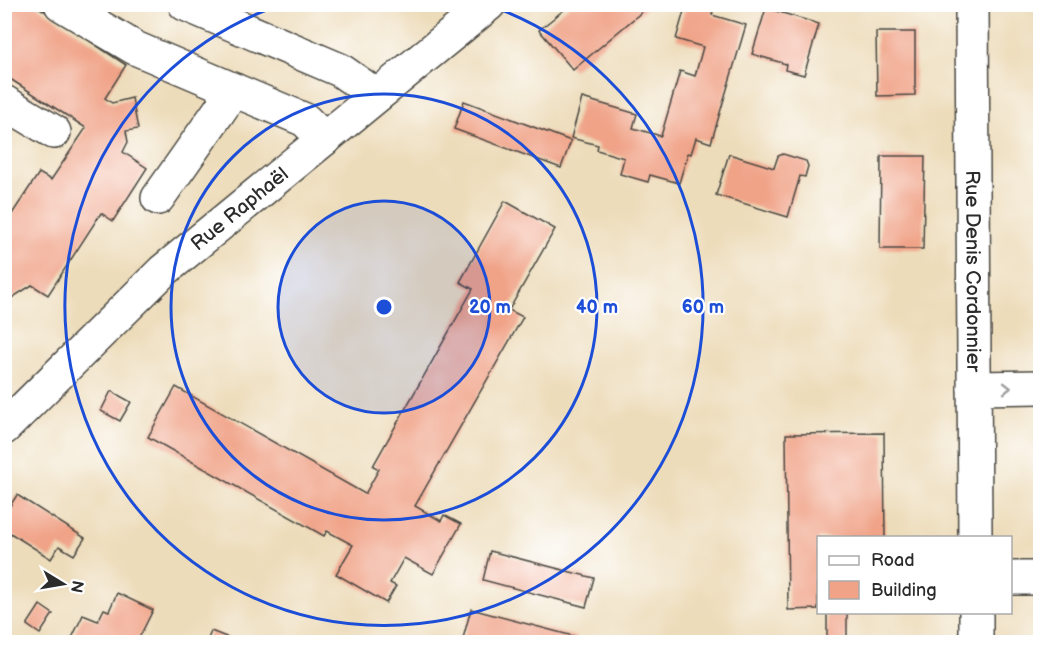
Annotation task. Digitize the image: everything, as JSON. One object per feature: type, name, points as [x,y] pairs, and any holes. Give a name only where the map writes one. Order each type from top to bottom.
[{"type":"street","points":[[61,4],[135,48],[305,120],[324,139]]},
{"type":"street","points":[[185,4],[340,70],[376,95]]},
{"type":"street","name":"Rue Raphaël","points":[[4,428],[163,271],[489,4]]},
{"type":"street","name":"Rue Denis Cordonnier","points":[[972,4],[975,536]]},
{"type":"street","points":[[158,198],[234,90]]},
{"type":"street","points":[[4,102],[54,132]]},
{"type":"street","points":[[974,388],[1041,387]]},
{"type":"street","points":[[1012,578],[1041,578]]},
{"type":"street","points":[[975,614],[976,642]]},
{"type":"building","points":[[4,4],[34,4],[126,65],[105,98],[112,103],[132,98],[138,129],[126,131],[128,142],[123,152],[147,168],[113,221],[101,213],[48,295],[32,285],[4,303],[4,226],[39,173],[51,180],[86,128],[4,75]]},
{"type":"building","points":[[686,4],[715,4],[712,15],[746,25],[711,143],[696,138],[691,154],[688,153],[679,183],[650,175],[648,182],[620,174],[624,158],[597,150],[598,145],[571,138],[582,98],[637,114],[633,128],[661,136],[680,71],[695,76],[703,47],[676,39]]},
{"type":"building","points":[[570,5],[650,5],[573,70],[539,30]]},
{"type":"building","points":[[766,8],[819,24],[804,75],[785,70],[786,64],[752,54]]},
{"type":"building","points":[[876,32],[915,32],[915,95],[877,96]]},
{"type":"building","points":[[464,101],[571,141],[561,168],[454,129]]},
{"type":"building","points":[[729,154],[774,168],[778,156],[783,154],[806,161],[808,166],[805,177],[800,176],[788,217],[716,195]]},
{"type":"building","points":[[881,156],[925,156],[923,249],[880,249]]},
{"type":"building","points":[[505,201],[555,229],[509,310],[523,317],[415,506],[441,521],[444,515],[461,524],[433,574],[404,558],[390,583],[396,586],[386,603],[336,574],[353,545],[327,531],[324,536],[148,437],[176,387],[365,494],[379,469],[373,466],[473,289],[460,282]]},
{"type":"building","points":[[111,391],[131,402],[120,421],[101,411]]},
{"type":"building","points":[[884,433],[885,536],[817,536],[817,609],[788,610],[786,434]]},
{"type":"building","points":[[17,495],[85,538],[74,555],[59,546],[51,559],[4,529],[4,515]]},
{"type":"building","points":[[490,551],[594,578],[586,607],[483,580]]},
{"type":"building","points":[[117,593],[153,610],[137,642],[70,642],[83,615],[98,621],[104,609],[109,611]]},
{"type":"building","points":[[40,605],[53,614],[40,634],[27,625]]},
{"type":"building","points":[[471,609],[577,637],[575,642],[462,642]]},
{"type":"building","points":[[827,614],[847,614],[847,642],[827,642]]},
{"type":"building","points":[[211,631],[239,642],[207,642]]}]
